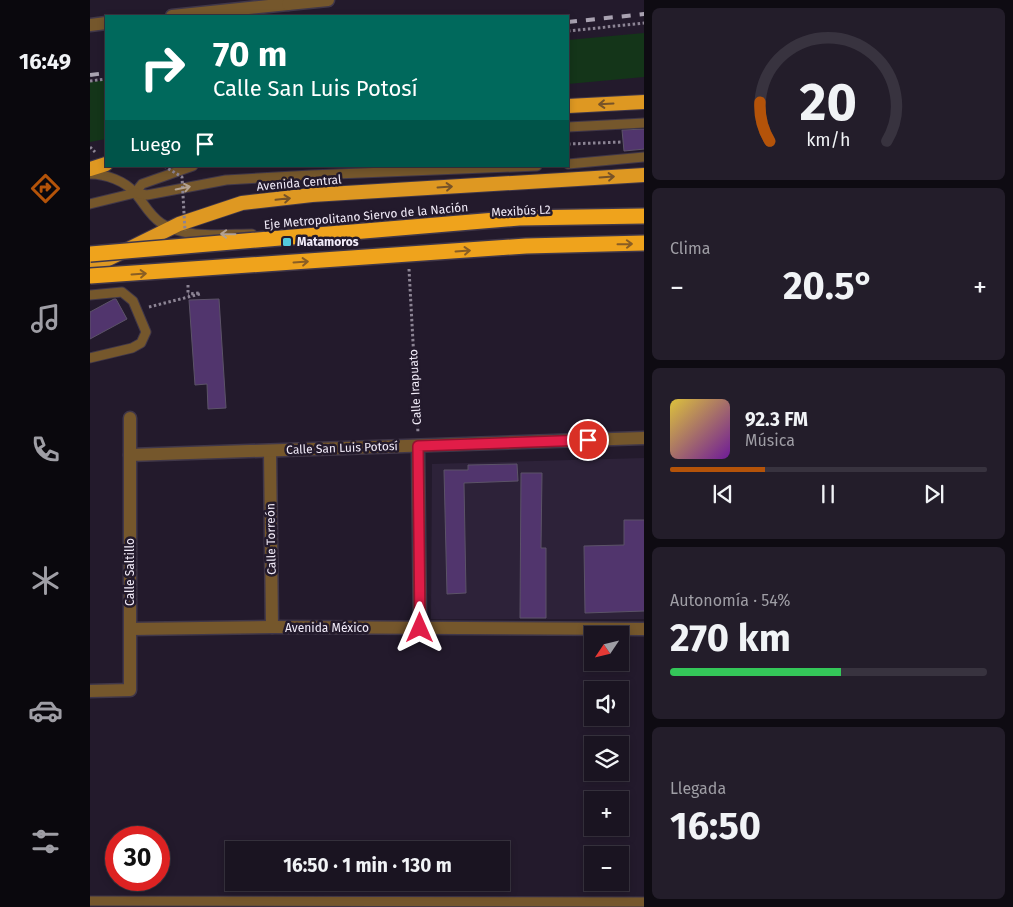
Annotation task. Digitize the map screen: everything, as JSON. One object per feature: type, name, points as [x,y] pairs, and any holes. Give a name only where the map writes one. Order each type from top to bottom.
[{"type":"highway","points":[[569,106],[644,102]]},
{"type":"highway","points":[[90,168],[105,164]]},
{"type":"highway","name":"Avenida Central","points":[[90,268],[172,228],[242,203],[312,195],[644,175]]},
{"type":"highway","name":"Eje Metropolitano Siervo de la Nación","points":[[90,254],[519,218],[644,217]]},
{"type":"highway","points":[[90,276],[526,246],[644,243]]},
{"type":"street","points":[[180,15],[288,2],[328,0]]},
{"type":"street","points":[[90,25],[105,23]]},
{"type":"street","name":"Calle Saltillo","points":[[90,691],[130,690],[130,418]]},
{"type":"street","name":"Calle San Luis Potosí","points":[[130,455],[644,438]]},
{"type":"street","points":[[418,446],[420,628]]},
{"type":"street","name":"Calle Torreón","points":[[270,451],[272,627]]},
{"type":"street","name":"Avenida México","points":[[130,629],[272,627],[644,629]]},
{"type":"lane","points":[[569,127],[644,123]]},
{"type":"lane","points":[[569,164],[644,157]]},
{"type":"lane","points":[[135,193],[142,184],[190,167]]},
{"type":"lane","points":[[90,204],[135,193],[147,195],[226,180],[512,167]]},
{"type":"lane","name":"Mexibús L2","points":[[90,174],[119,180],[135,193],[148,211],[161,223],[193,233],[288,234],[644,217]]},
{"type":"lane","points":[[90,295],[122,292],[133,301],[146,332],[141,343],[132,348],[90,358]]},
{"type":"lane","points":[[90,901],[644,902]]},
{"type":"path","points":[[569,31],[644,23]]},
{"type":"path","points":[[90,81],[105,79]]},
{"type":"path","points":[[569,144],[623,142]]},
{"type":"path","points":[[166,167],[182,177]]},
{"type":"path","name":"Calle Irapuato","points":[[409,266],[418,446]]},
{"type":"path","points":[[137,310],[200,294],[200,292],[188,294]]},
{"type":"shaded area","points":[[644,458],[644,619],[431,619],[432,464]]},
{"type":"green space","points":[[644,33],[644,77],[569,84],[569,40]]},
{"type":"green space","points":[[105,80],[105,139],[90,142],[90,82]]},
{"type":"building","points":[[644,129],[644,149],[624,151],[622,130]]},
{"type":"building","points":[[116,299],[127,319],[90,339],[90,312]]},
{"type":"building","points":[[219,299],[226,408],[208,409],[207,384],[195,385],[189,300]]},
{"type":"building","points":[[517,464],[518,481],[464,483],[466,593],[447,594],[444,470],[468,470],[468,465]]},
{"type":"building","points":[[521,473],[542,473],[541,548],[546,548],[546,618],[520,618]]},
{"type":"building","points":[[624,520],[644,520],[644,611],[585,613],[584,546],[624,545]]},
{"type":"railway","points":[[569,22],[644,14]]},
{"type":"railway","points":[[90,75],[105,73]]},
{"type":"place","name":"Matamoros","points":[[287,242]]},
{"type":"route","points":[[420,628],[418,446],[588,440]]}]
